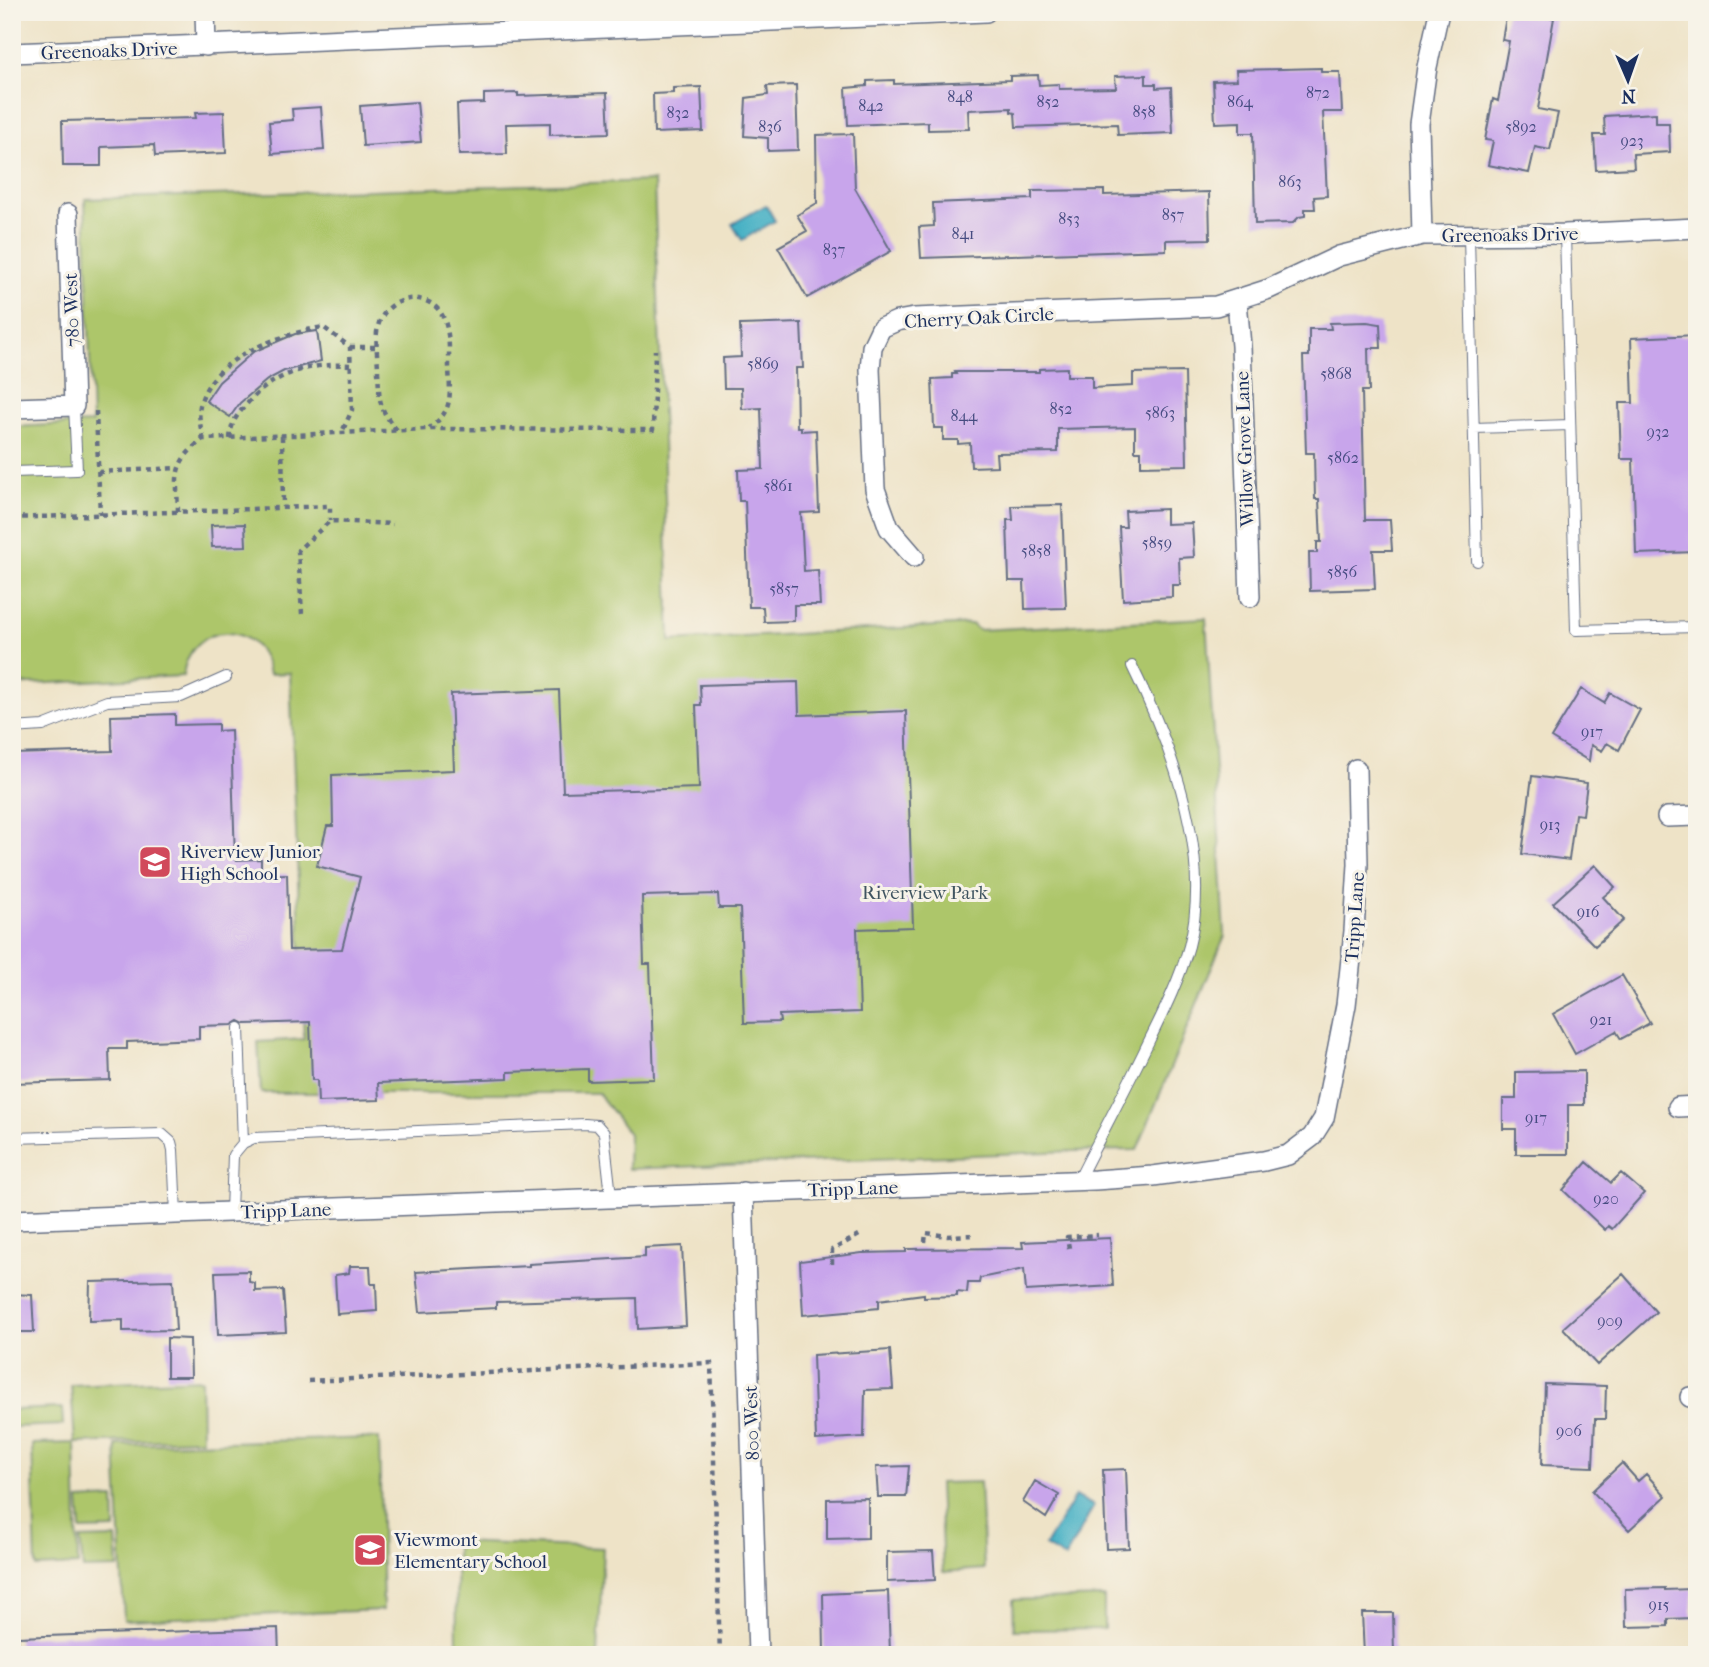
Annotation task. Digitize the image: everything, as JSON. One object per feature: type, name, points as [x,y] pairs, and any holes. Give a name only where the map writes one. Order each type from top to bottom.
[{"type":"street","name":"Greenoaks Drive","points":[[205,12],[206,46]]},
{"type":"street","name":"Greenoaks Drive","points":[[12,53],[206,46],[532,21],[986,12]]},
{"type":"street","name":"Greenoaks Drive","points":[[1439,12],[1427,67],[1419,124],[1422,235],[1564,234],[1697,228]]},
{"type":"street","name":"780 West","points":[[68,214],[74,406]]},
{"type":"street","points":[[1237,301],[1339,256],[1422,235]]},
{"type":"street","name":"Cherry Oak Circle","points":[[914,557],[889,528],[875,489],[870,369],[872,347],[881,328],[914,318],[1195,308],[1237,301]]},
{"type":"street","name":"Willow Grove Lane","points":[[1237,301],[1250,597]]},
{"type":"street","points":[[12,408],[74,406]]},
{"type":"street","name":"Tripp Lane","points":[[12,1220],[1078,1181],[1153,1176],[1264,1161],[1288,1155],[1312,1137],[1324,1118],[1346,1005],[1358,864],[1356,769]]},
{"type":"street","points":[[1667,817],[1697,816]]},
{"type":"street","name":"800 West","points":[[743,1192],[758,1655]]},
{"type":"lane","points":[[1564,234],[1576,630],[1697,627]]},
{"type":"lane","points":[[1469,236],[1477,561]]},
{"type":"lane","points":[[12,472],[77,470],[74,406]]},
{"type":"lane","points":[[1474,428],[1570,425]]},
{"type":"lane","points":[[1078,1181],[1168,1001],[1189,945],[1196,899],[1192,838],[1176,775],[1153,709],[1132,666]]},
{"type":"lane","points":[[12,727],[43,726],[107,701],[181,697],[226,677]]},
{"type":"lane","points":[[239,1028],[243,1143]]},
{"type":"lane","points":[[232,1212],[233,1155],[243,1143],[254,1138],[597,1125],[604,1133],[611,1196]]},
{"type":"lane","points":[[12,1138],[162,1134],[171,1142],[173,1150],[176,1214]]},
{"type":"path","points":[[397,430],[380,407],[377,347],[379,321],[388,307],[400,300],[417,298],[437,308],[444,317],[448,331],[450,398],[444,416],[428,429]]},
{"type":"path","points":[[202,439],[199,408],[213,380],[231,363],[250,351],[295,332],[323,327],[350,347],[377,347]]},
{"type":"path","points":[[341,433],[352,410],[350,347]]},
{"type":"path","points":[[178,512],[177,468],[189,450],[202,439],[428,429],[653,430],[655,350]]},
{"type":"path","points":[[230,439],[234,418],[252,397],[275,380],[307,367],[326,363],[350,365]]},
{"type":"path","points":[[96,407],[100,515]]},
{"type":"path","points":[[282,436],[283,507]]},
{"type":"path","points":[[98,472],[177,468]]},
{"type":"path","points":[[12,518],[330,506],[330,521]]},
{"type":"path","points":[[302,614],[298,550],[330,521],[393,524]]},
{"type":"path","points":[[925,1242],[926,1233],[947,1236],[976,1235]]},
{"type":"path","points":[[832,1264],[832,1250],[861,1234]]},
{"type":"path","points":[[1069,1248],[1067,1237],[1098,1234]]},
{"type":"path","points":[[308,1381],[711,1363],[720,1655]]},
{"type":"green space","name":"Riverview Park","points":[[654,181],[670,641],[972,624],[978,630],[1206,618],[1225,935],[1137,1150],[628,1169],[629,1134],[598,1093],[261,1093],[258,1042],[304,1039],[290,673],[269,674],[263,656],[253,643],[239,635],[225,633],[210,636],[198,644],[188,658],[183,676],[12,685],[12,427],[92,423],[85,199]]},
{"type":"green space","points":[[201,1379],[202,1439],[75,1443],[71,1385]]},
{"type":"green space","points":[[62,1408],[63,1425],[12,1427],[12,1410]]},
{"type":"green space","points":[[379,1438],[383,1610],[124,1620],[116,1445]]},
{"type":"green space","points":[[75,1443],[78,1565],[36,1567],[32,1444]]},
{"type":"green space","points":[[980,1482],[984,1569],[943,1572],[939,1483]]},
{"type":"green space","points":[[114,1498],[115,1529],[81,1530],[79,1500]]},
{"type":"green space","points":[[116,1538],[118,1568],[83,1569],[80,1539]]},
{"type":"green space","points":[[456,1542],[603,1548],[598,1655],[554,1655],[457,1648]]},
{"type":"green space","points":[[1104,1597],[1104,1629],[1014,1630],[1013,1600]]},
{"type":"water","points":[[766,205],[775,221],[742,240],[732,224]]},
{"type":"water","points":[[1075,1496],[1094,1506],[1065,1558],[1045,1546]]},
{"type":"building","points":[[1507,12],[1524,12],[1554,18],[1538,109],[1558,113],[1550,150],[1535,147],[1529,173],[1488,165],[1493,141],[1485,140],[1493,99],[1498,101],[1509,41],[1502,40]]},
{"type":"building","points":[[1321,68],[1321,72],[1340,72],[1342,112],[1323,112],[1327,196],[1314,197],[1315,209],[1305,209],[1305,216],[1299,217],[1293,223],[1255,224],[1253,133],[1240,133],[1240,122],[1215,123],[1213,81],[1237,80],[1236,70]]},
{"type":"building","points":[[1038,75],[1039,85],[1059,84],[1059,89],[1116,88],[1115,76],[1146,75],[1146,84],[1156,84],[1156,88],[1171,87],[1173,133],[1118,135],[1117,124],[1016,127],[1015,113],[1011,112],[1011,108],[968,110],[969,129],[928,130],[928,122],[848,125],[846,88],[867,86],[867,81],[894,80],[894,84],[1010,80],[1010,76]]},
{"type":"building","points":[[796,85],[798,150],[768,151],[768,138],[744,136],[746,98],[768,95],[767,86]]},
{"type":"building","points":[[701,87],[703,131],[654,133],[653,94],[673,93],[673,88]]},
{"type":"building","points":[[518,93],[518,96],[607,93],[609,133],[550,135],[550,123],[506,124],[507,154],[459,155],[457,104],[484,103],[484,94]]},
{"type":"building","points":[[417,102],[421,142],[363,146],[360,106]]},
{"type":"building","points":[[321,107],[324,150],[272,154],[269,122],[293,120],[292,109]]},
{"type":"building","points":[[224,112],[226,153],[155,156],[154,145],[101,147],[101,166],[63,166],[62,121],[196,118],[195,113]]},
{"type":"building","points":[[1656,113],[1656,123],[1669,123],[1670,152],[1633,154],[1634,168],[1596,170],[1594,135],[1605,135],[1604,116]]},
{"type":"building","points":[[853,134],[855,188],[891,251],[807,298],[778,247],[807,231],[797,215],[817,203],[816,135]]},
{"type":"building","points":[[1104,190],[1104,195],[1209,192],[1210,239],[1166,240],[1166,250],[921,258],[919,227],[934,226],[933,203],[1032,199],[1032,191]]},
{"type":"building","points":[[801,323],[803,368],[796,368],[797,427],[801,427],[801,431],[816,430],[819,512],[801,513],[804,571],[818,570],[820,605],[794,605],[794,621],[764,622],[763,607],[749,607],[745,501],[739,501],[738,470],[763,469],[761,408],[742,409],[741,388],[724,388],[723,358],[741,357],[740,325]]},
{"type":"building","points":[[1330,323],[1380,324],[1381,348],[1368,348],[1369,391],[1362,391],[1365,520],[1390,520],[1392,550],[1373,550],[1375,589],[1310,591],[1309,553],[1317,553],[1317,542],[1321,542],[1319,499],[1315,499],[1314,453],[1306,453],[1303,356],[1309,356],[1309,329],[1331,329]]},
{"type":"building","points":[[317,331],[321,361],[284,371],[267,380],[240,403],[230,417],[206,401],[219,382],[253,352],[295,334]]},
{"type":"building","points":[[1697,335],[1697,552],[1636,554],[1633,459],[1621,459],[1619,403],[1633,403],[1631,338]]},
{"type":"building","points":[[1067,368],[1067,376],[1092,376],[1092,388],[1133,386],[1133,373],[1185,372],[1187,465],[1141,466],[1141,451],[1135,451],[1135,427],[1058,429],[1058,452],[996,453],[997,466],[971,467],[970,443],[958,444],[958,440],[943,440],[943,428],[934,428],[932,379],[952,378],[955,372],[1039,372],[1039,369]]},
{"type":"building","points":[[1062,505],[1066,608],[1025,609],[1024,581],[1009,581],[1007,520],[1013,520],[1012,506]]},
{"type":"building","points":[[1166,509],[1166,524],[1192,523],[1194,557],[1179,558],[1180,585],[1172,585],[1172,597],[1123,600],[1119,527],[1126,527],[1125,511]]},
{"type":"building","points":[[245,524],[246,546],[212,547],[211,525]]},
{"type":"building","points":[[798,682],[799,715],[906,711],[913,927],[857,929],[860,1012],[779,1015],[780,1022],[744,1023],[740,908],[719,908],[718,894],[642,896],[644,964],[650,964],[654,1079],[588,1081],[588,1069],[508,1072],[508,1078],[378,1083],[379,1100],[318,1102],[317,1080],[312,1080],[310,1022],[245,1024],[239,1021],[232,1025],[199,1026],[199,1039],[127,1042],[127,1049],[109,1049],[110,1080],[12,1083],[12,754],[112,751],[111,716],[175,714],[175,725],[218,724],[218,731],[231,730],[235,860],[261,859],[261,875],[287,874],[289,950],[342,949],[360,877],[317,866],[327,826],[333,826],[332,775],[454,770],[451,694],[559,690],[563,792],[699,788],[696,705],[701,705],[700,685]]},
{"type":"building","points":[[1581,689],[1604,703],[1610,693],[1640,710],[1619,750],[1607,743],[1602,751],[1591,745],[1589,761],[1551,738]]},
{"type":"building","points":[[1532,776],[1587,783],[1583,815],[1575,814],[1569,860],[1522,854]]},
{"type":"building","points":[[1595,865],[1615,887],[1603,897],[1624,920],[1595,946],[1553,903]]},
{"type":"building","points":[[1622,975],[1650,1023],[1621,1039],[1616,1031],[1575,1054],[1553,1014]]},
{"type":"building","points":[[1584,1071],[1584,1105],[1568,1105],[1568,1154],[1516,1154],[1516,1129],[1503,1129],[1503,1099],[1516,1099],[1516,1072]]},
{"type":"building","points":[[1587,1162],[1611,1183],[1621,1173],[1644,1193],[1612,1229],[1608,1226],[1605,1230],[1563,1190]]},
{"type":"building","points":[[1110,1238],[1113,1286],[1026,1291],[1024,1269],[980,1278],[979,1283],[968,1283],[967,1293],[957,1292],[957,1296],[924,1297],[924,1294],[879,1300],[879,1308],[803,1315],[800,1261],[862,1253],[906,1252],[906,1249],[1023,1248],[1022,1242]]},
{"type":"building","points":[[682,1246],[686,1326],[638,1329],[637,1298],[496,1302],[496,1308],[420,1312],[416,1272],[645,1257],[645,1248]]},
{"type":"building","points":[[350,1266],[370,1266],[371,1284],[376,1284],[377,1311],[337,1314],[335,1275],[349,1273]]},
{"type":"building","points":[[249,1271],[249,1282],[255,1283],[255,1291],[283,1290],[286,1332],[218,1335],[215,1272]]},
{"type":"building","points":[[1623,1274],[1656,1312],[1597,1365],[1563,1328]]},
{"type":"building","points":[[173,1280],[176,1330],[123,1331],[123,1320],[89,1321],[90,1282]]},
{"type":"building","points":[[12,1294],[32,1295],[34,1332],[12,1332]]},
{"type":"building","points":[[167,1338],[190,1339],[191,1377],[167,1377]]},
{"type":"building","points":[[890,1350],[893,1389],[865,1390],[864,1437],[816,1440],[813,1355]]},
{"type":"building","points":[[1545,1384],[1606,1386],[1605,1419],[1595,1419],[1593,1467],[1542,1465]]},
{"type":"building","points":[[1622,1463],[1638,1481],[1646,1474],[1666,1496],[1629,1530],[1592,1491]]},
{"type":"building","points":[[909,1466],[906,1497],[878,1497],[876,1467]]},
{"type":"building","points":[[1126,1469],[1129,1548],[1106,1549],[1103,1470]]},
{"type":"building","points":[[1035,1481],[1059,1495],[1046,1518],[1023,1502]]},
{"type":"building","points":[[868,1498],[868,1538],[827,1539],[827,1499]]},
{"type":"building","points":[[933,1551],[935,1580],[887,1582],[887,1552]]},
{"type":"building","points":[[1625,1589],[1692,1589],[1692,1618],[1668,1619],[1668,1626],[1626,1627]]},
{"type":"building","points":[[888,1591],[890,1655],[824,1655],[823,1594]]},
{"type":"building","points":[[1362,1613],[1393,1613],[1394,1655],[1364,1655]]},
{"type":"building","points":[[278,1628],[279,1655],[19,1655],[18,1637]]},
{"type":"place","name":"Riverview Junior High School","points":[[155,862]]},
{"type":"place","name":"Viewmont Elementary School","points":[[370,1550]]}]
